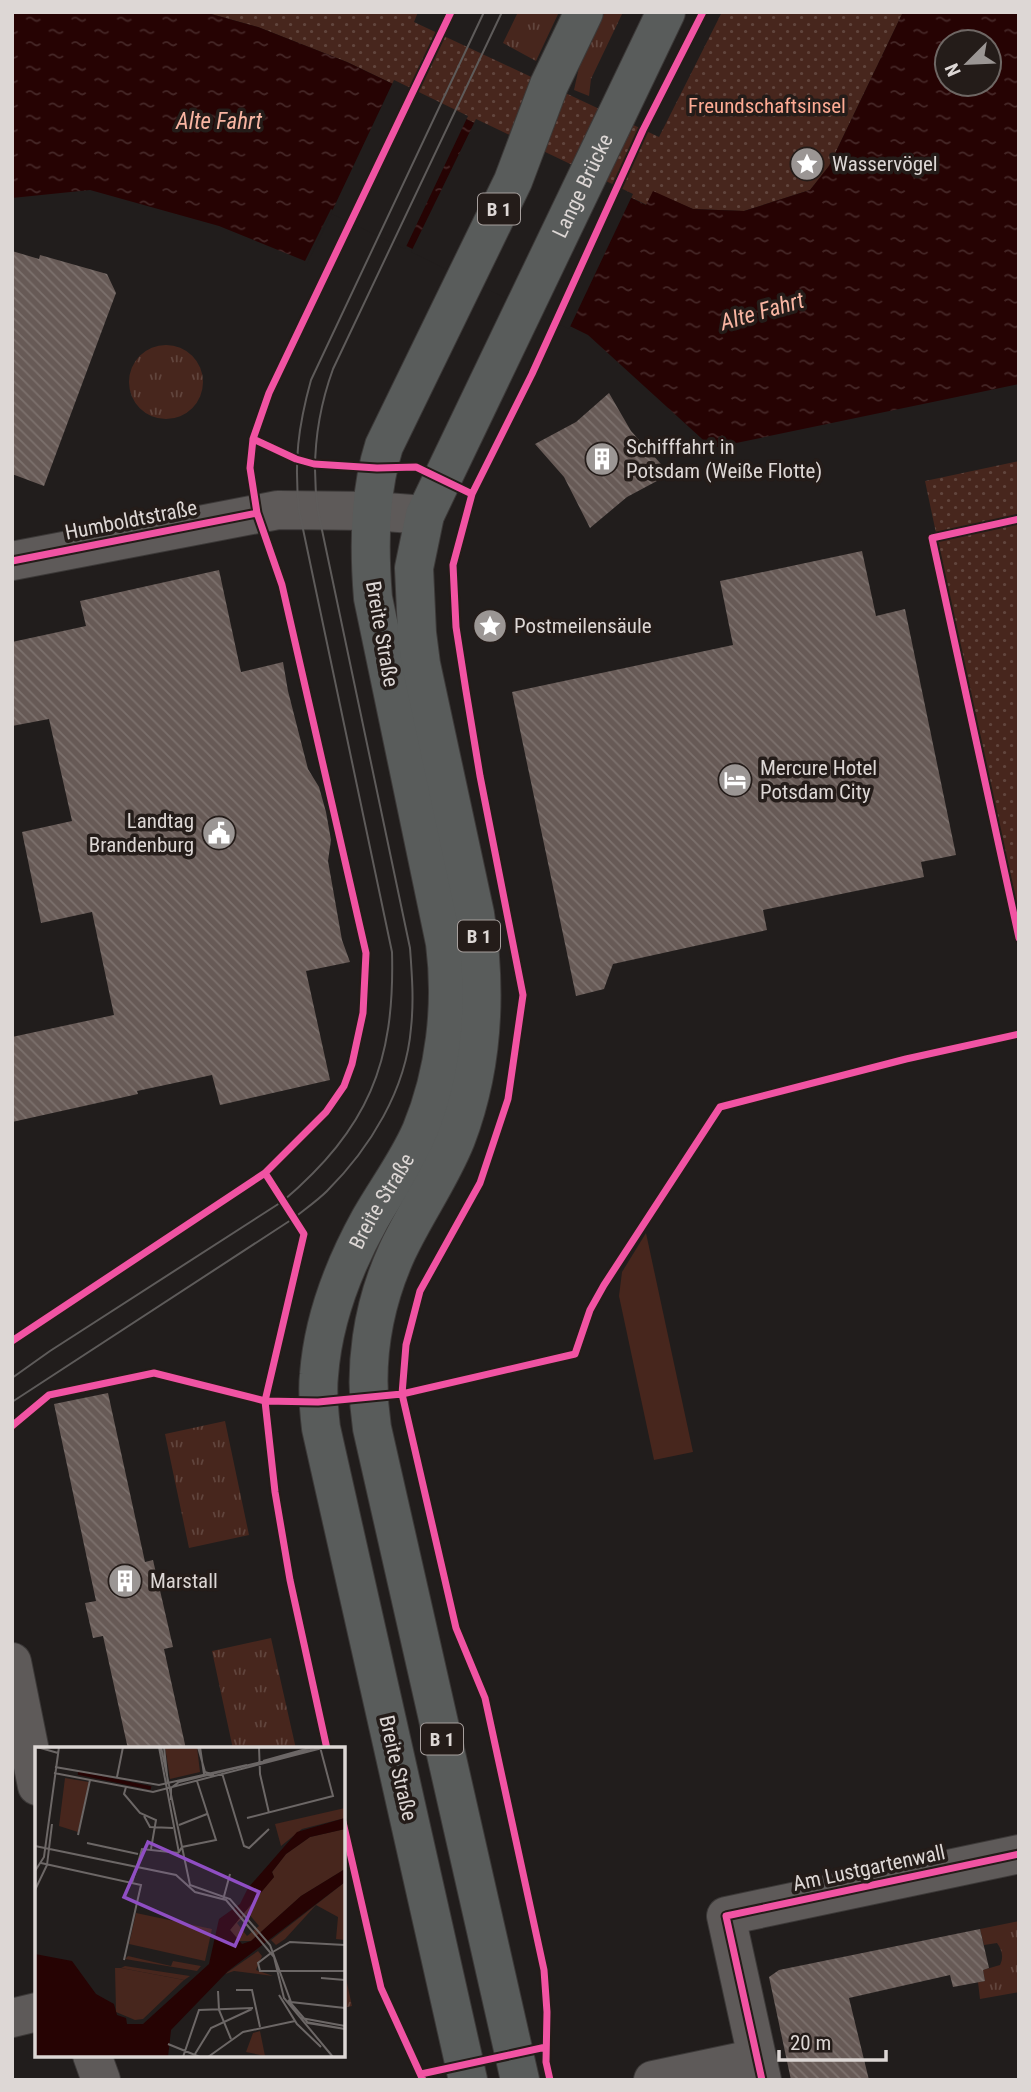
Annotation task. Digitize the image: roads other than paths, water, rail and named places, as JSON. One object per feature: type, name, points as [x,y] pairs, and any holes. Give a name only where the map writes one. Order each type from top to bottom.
[{"type":"main road","name":"Breite Straße","points":[[468,2080],[321,1428],[319,1375],[324,1342],[345,1272],[357,1243],[407,1161],[432,1102],[445,1039],[448,1007],[449,975],[445,943],[373,598],[370,566],[377,468],[384,446],[513,181],[549,85],[584,12]]},
{"type":"main road","name":"Lange Brücke","points":[[500,358],[666,12]]},
{"type":"main road","name":"Breite Straße","points":[[500,358],[425,515],[414,568],[421,664],[475,914],[483,979],[480,1044],[475,1075],[457,1136],[444,1167],[398,1251],[376,1311],[367,1398],[374,1441],[520,2080]]},
{"type":"street","name":"Humboldtstraße","points":[[12,561],[278,510],[425,515]]},
{"type":"street","points":[[12,1662],[35,1776]]},
{"type":"street","name":"Am Lustgartenwall","points":[[759,2069],[726,1916],[1019,1854]]},
{"type":"street","points":[[12,2018],[35,2012]]},
{"type":"street","points":[[94,2057],[101,2080]]},
{"type":"street","points":[[653,2080],[759,2069]]},
{"type":"water","name":"Alte Fahrt","points":[[12,12],[204,12],[258,27],[347,62],[646,205],[653,191],[693,209],[744,211],[810,190],[829,166],[903,12],[1019,12],[1019,384],[712,448],[588,335],[331,209],[305,261],[219,226],[90,190],[12,198]]},
{"type":"tram line","points":[[12,1378],[283,1201],[312,1174],[356,1120],[381,1061],[392,992],[392,952],[299,510],[298,444],[311,380],[484,12]]},
{"type":"tram line","points":[[12,1402],[294,1218],[319,1198],[343,1174],[371,1137],[402,1074],[412,1018],[410,948],[318,511],[316,439],[322,404],[333,369],[502,12]]},
{"type":"place","name":"Wasservögel","points":[[807,164]]},
{"type":"place","name":"Schifffahrt in Potsdam (Weiße Flotte)","points":[[602,459]]},
{"type":"place","name":"Postmeilensäule","points":[[490,626]]},
{"type":"place","name":"Mercure Hotel Potsdam City","points":[[735,780]]},
{"type":"place","name":"Landtag Brandenburg","points":[[219,833]]},
{"type":"place","name":"Marstall","points":[[125,1581]]},
{"type":"park label","name":"Freundschaftsinsel","points":[[767,106]]}]
